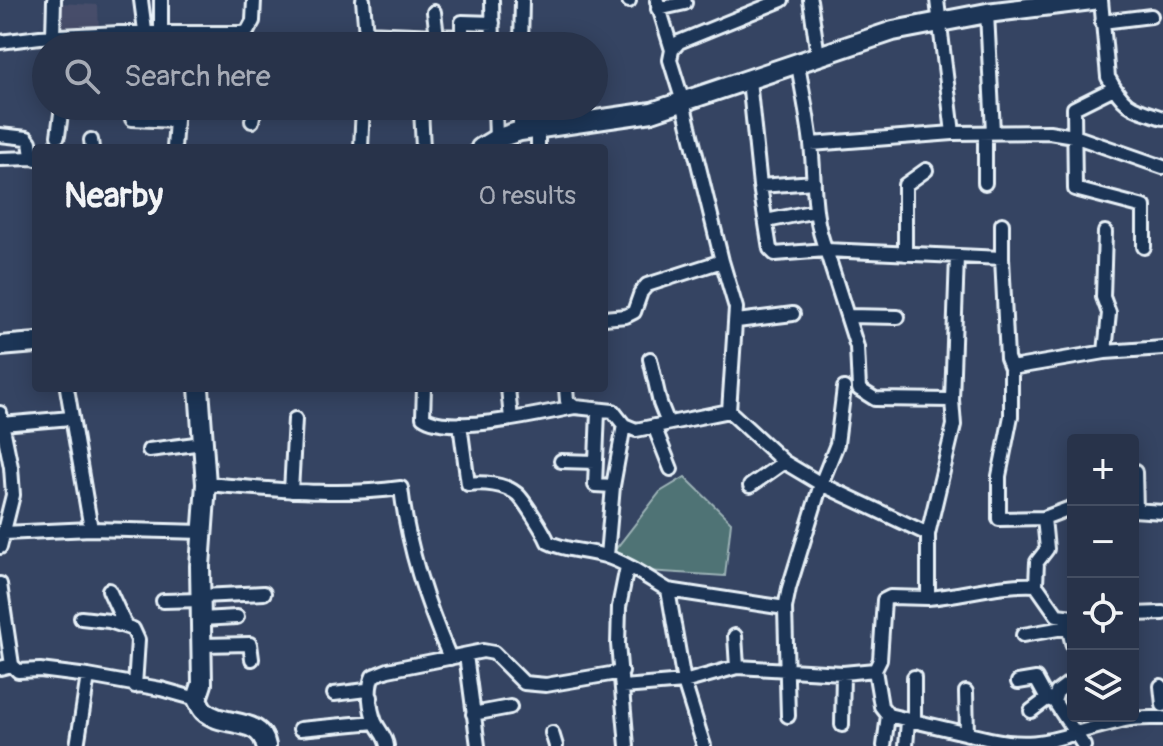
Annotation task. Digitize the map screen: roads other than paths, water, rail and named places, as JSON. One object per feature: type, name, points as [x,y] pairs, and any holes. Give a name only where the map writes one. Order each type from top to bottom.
[{"type":"main road","points":[[608,118],[652,112],[893,31],[941,20],[1092,0]]},
{"type":"main road","points":[[488,144],[529,129],[594,120]]},
{"type":"main road","points":[[0,346],[32,343]]},
{"type":"main road","points":[[199,392],[206,484],[201,605],[202,684],[197,699],[204,711],[217,718],[252,727],[266,741],[266,746]]},
{"type":"street","points":[[48,32],[54,0]]},
{"type":"street","points":[[141,0],[150,32]]},
{"type":"street","points":[[153,32],[161,0]]},
{"type":"street","points":[[247,32],[253,21],[254,0]]},
{"type":"street","points":[[363,0],[366,32]]},
{"type":"street","points":[[492,0],[493,32]]},
{"type":"street","points":[[521,32],[522,0]]},
{"type":"street","points":[[672,50],[687,37],[782,0]]},
{"type":"street","points":[[810,0],[818,56]]},
{"type":"street","points":[[937,0],[953,133]]},
{"type":"street","points":[[1101,0],[1108,77],[1121,100],[1133,108],[1163,118]]},
{"type":"street","points":[[688,1],[659,2],[672,50],[670,60],[736,308],[729,411]]},
{"type":"street","points":[[434,12],[436,32]]},
{"type":"street","points":[[985,183],[989,133],[987,13]]},
{"type":"street","points":[[1102,22],[1151,16]]},
{"type":"street","points":[[462,32],[462,22],[493,23]]},
{"type":"street","points":[[0,42],[32,41]]},
{"type":"street","points":[[798,64],[811,144],[816,211],[857,347],[859,389],[875,399],[952,400]]},
{"type":"street","points":[[749,80],[760,186],[770,249],[775,254],[826,250],[1002,258]]},
{"type":"street","points":[[1114,88],[1074,108],[1075,189],[1144,207],[1144,247]]},
{"type":"street","points":[[58,136],[60,120]]},
{"type":"street","points":[[154,120],[176,121],[174,144]]},
{"type":"street","points":[[361,144],[362,120]]},
{"type":"street","points":[[422,120],[423,144]]},
{"type":"street","points":[[488,144],[492,120]]},
{"type":"street","points":[[525,120],[536,144]]},
{"type":"street","points":[[811,144],[953,133],[1049,132],[1074,136],[1163,167]]},
{"type":"street","points":[[0,135],[27,138],[32,150]]},
{"type":"street","points":[[0,159],[32,158]]},
{"type":"street","points":[[905,254],[905,185],[926,170]]},
{"type":"street","points":[[760,186],[814,182]]},
{"type":"street","points":[[766,221],[816,211]]},
{"type":"street","points":[[1002,224],[1011,416],[999,476],[999,519],[1044,518],[1067,509]]},
{"type":"street","points":[[1105,232],[1103,297],[1109,313],[1105,352]]},
{"type":"street","points":[[928,598],[928,534],[954,425],[952,400],[957,256]]},
{"type":"street","points":[[608,318],[634,312],[647,285],[722,261]]},
{"type":"street","points":[[737,321],[793,314]]},
{"type":"street","points":[[848,316],[898,317]]},
{"type":"street","points":[[1011,368],[1105,352],[1163,348]]},
{"type":"street","points":[[650,359],[668,423]]},
{"type":"street","points":[[788,716],[785,608],[821,484],[837,444],[844,388]]},
{"type":"street","points":[[68,392],[91,529]]},
{"type":"street","points":[[424,392],[423,417],[432,423],[460,424],[511,419],[575,407],[613,411],[624,425],[636,430],[729,411]]},
{"type":"street","points":[[508,392],[511,419]]},
{"type":"street","points":[[566,392],[567,401],[575,407]]},
{"type":"street","points":[[598,411],[595,485],[613,486]]},
{"type":"street","points":[[729,411],[784,462],[821,484],[928,534]]},
{"type":"street","points":[[0,547],[11,467],[1,419],[71,418]]},
{"type":"street","points":[[291,491],[295,419]]},
{"type":"street","points":[[460,424],[468,484],[496,485],[517,494],[542,528],[548,542],[607,556],[668,590],[785,608]]},
{"type":"street","points":[[607,556],[613,486],[624,425]]},
{"type":"street","points":[[654,426],[671,469]]},
{"type":"street","points":[[149,450],[203,443]]},
{"type":"street","points":[[561,461],[596,462]]},
{"type":"street","points":[[750,486],[784,462]]},
{"type":"street","points":[[206,484],[291,491],[362,492],[401,488],[417,573],[450,658]]},
{"type":"street","points":[[1139,510],[1163,512]]},
{"type":"street","points":[[1044,518],[1047,549],[1037,562],[1036,585],[1057,615],[1067,620]]},
{"type":"street","points":[[4,533],[91,529],[203,532]]},
{"type":"street","points":[[627,567],[619,607],[618,644],[627,746]]},
{"type":"street","points":[[0,584],[6,666],[18,671],[40,670],[88,676],[197,699]]},
{"type":"street","points":[[1036,585],[1001,585],[963,594],[928,598],[890,597],[884,600],[880,660],[875,670],[881,706],[888,715],[1005,745],[1053,742],[1112,722]]},
{"type":"street","points":[[109,590],[125,625]]},
{"type":"street","points":[[668,590],[684,682],[704,746]]},
{"type":"street","points":[[201,605],[264,593]]},
{"type":"street","points":[[163,601],[201,605],[237,617]]},
{"type":"street","points":[[1139,614],[1163,613]]},
{"type":"street","points":[[81,618],[133,629],[138,640],[135,686]]},
{"type":"street","points":[[1023,635],[1067,622]]},
{"type":"street","points":[[735,636],[737,667]]},
{"type":"street","points":[[202,645],[250,644],[252,659]]},
{"type":"street","points":[[387,746],[386,738],[375,722],[368,684],[373,676],[483,651],[494,653],[524,683],[546,685],[622,672]]},
{"type":"street","points":[[466,655],[478,746]]},
{"type":"street","points":[[623,687],[684,682],[737,667],[843,673],[875,670]]},
{"type":"street","points":[[842,725],[843,673]]},
{"type":"street","points":[[77,746],[88,676]]},
{"type":"street","points":[[906,746],[914,677]]},
{"type":"street","points":[[1018,682],[1036,679],[1084,746]]},
{"type":"street","points":[[1031,711],[1050,700],[1067,684]]},
{"type":"street","points":[[1161,686],[1163,705]]},
{"type":"street","points":[[334,694],[361,689],[371,697]]},
{"type":"street","points":[[956,746],[962,733],[966,692]]},
{"type":"street","points":[[473,714],[510,707]]},
{"type":"street","points":[[884,746],[888,715]]},
{"type":"street","points":[[1139,717],[1163,718]]},
{"type":"street","points":[[300,729],[375,722]]}]
